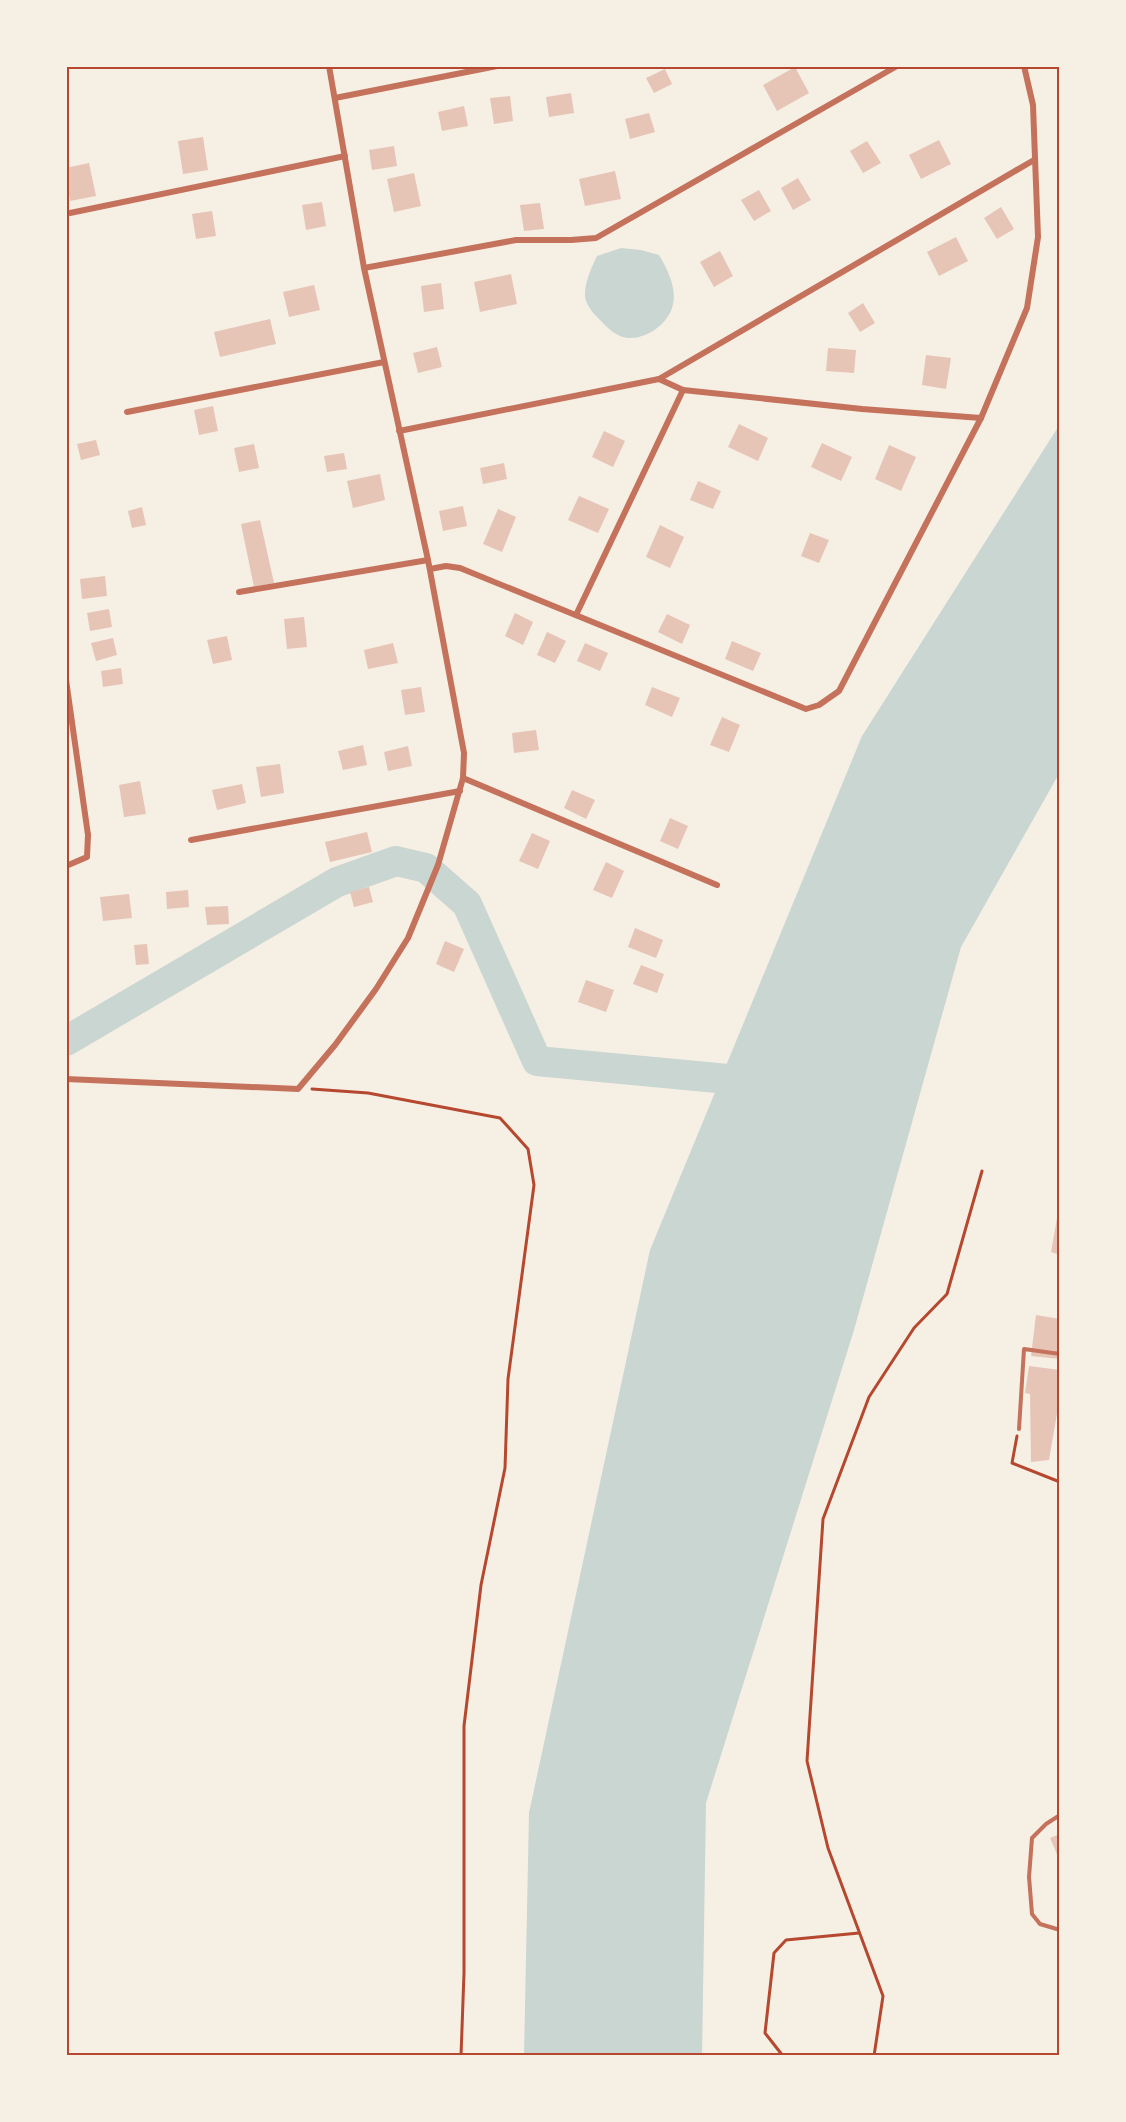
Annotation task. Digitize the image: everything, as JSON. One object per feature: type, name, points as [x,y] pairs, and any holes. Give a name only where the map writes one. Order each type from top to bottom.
[{"type":"street","points":[[66,1079],[298,1089],[335,1045],[376,989],[408,938],[438,865],[460,791],[464,753],[430,569],[364,268],[329,66]]},
{"type":"street","points":[[335,98],[497,66]]},
{"type":"street","points":[[364,268],[516,240],[596,238],[897,66]]},
{"type":"street","points":[[430,569],[446,566],[460,568],[806,709],[819,705],[839,691],[981,418],[1027,308],[1038,237],[1033,105],[1024,66]]},
{"type":"street","points":[[70,213],[345,156]]},
{"type":"street","points":[[399,431],[659,379],[1034,160]]},
{"type":"street","points":[[127,412],[384,362]]},
{"type":"street","points":[[659,379],[684,390],[862,409],[981,418]]},
{"type":"street","points":[[576,615],[684,390]]},
{"type":"street","points":[[239,592],[428,560]]},
{"type":"street","points":[[66,680],[88,835],[87,857],[66,866]]},
{"type":"street","points":[[463,778],[717,885]]},
{"type":"street","points":[[191,840],[460,791]]},
{"type":"lane","points":[[1019,1429],[1024,1349],[1060,1354]]},
{"type":"lane","points":[[1060,1815],[1046,1824],[1032,1838],[1029,1877],[1032,1914],[1040,1924],[1060,1930]]},
{"type":"path","points":[[298,1089],[368,1093],[500,1118],[528,1149],[534,1185],[508,1379],[505,1468],[481,1585],[464,1726],[464,1973],[461,2056]]},
{"type":"path","points":[[874,2056],[883,1996],[828,1848],[807,1761],[823,1519],[868,1397],[914,1328],[947,1294],[982,1171]]},
{"type":"path","points":[[1019,1429],[1012,1463],[1060,1482]]},
{"type":"path","points":[[783,2056],[765,2033],[774,1953],[786,1940],[859,1933]]},
{"type":"shaded area","points":[[621,248],[659,255],[673,287],[674,301],[664,322],[651,332],[635,338],[620,336],[611,330],[592,311],[585,298],[587,280],[597,256]]},
{"type":"shaded area","points":[[1060,424],[1060,772],[961,947],[854,1330],[706,1803],[702,2056],[524,2056],[529,1813],[650,1250],[862,736]]},
{"type":"building","points":[[795,67],[809,93],[777,111],[763,85]]},
{"type":"building","points":[[665,69],[672,84],[654,93],[646,78]]},
{"type":"building","points":[[571,93],[574,113],[549,117],[546,97]]},
{"type":"building","points":[[510,96],[513,121],[494,124],[490,98]]},
{"type":"building","points":[[464,106],[468,126],[442,131],[438,112]]},
{"type":"building","points":[[649,113],[655,132],[630,139],[625,119]]},
{"type":"building","points":[[203,137],[208,170],[183,174],[178,141]]},
{"type":"building","points":[[939,140],[951,164],[921,179],[909,155]]},
{"type":"building","points":[[867,141],[881,163],[863,173],[850,151]]},
{"type":"building","points":[[394,146],[397,166],[372,170],[369,150]]},
{"type":"building","points":[[89,163],[96,196],[70,201],[66,168]]},
{"type":"building","points":[[615,171],[621,199],[585,206],[579,179]]},
{"type":"building","points":[[414,173],[421,206],[394,212],[387,179]]},
{"type":"building","points":[[798,178],[811,200],[793,210],[781,188]]},
{"type":"building","points":[[759,190],[771,211],[754,221],[741,200]]},
{"type":"building","points":[[322,202],[326,226],[306,230],[302,205]]},
{"type":"building","points":[[540,203],[544,229],[524,231],[520,205]]},
{"type":"building","points":[[1001,207],[1014,229],[997,239],[984,218]]},
{"type":"building","points":[[212,211],[216,236],[196,239],[192,214]]},
{"type":"building","points":[[956,237],[968,261],[939,276],[927,252]]},
{"type":"building","points":[[720,251],[733,276],[714,287],[700,262]]},
{"type":"building","points":[[511,274],[517,304],[480,312],[474,282]]},
{"type":"building","points":[[441,283],[444,309],[424,312],[421,286]]},
{"type":"building","points":[[314,285],[320,310],[289,317],[283,292]]},
{"type":"building","points":[[863,303],[875,323],[860,332],[848,313]]},
{"type":"building","points":[[270,319],[276,344],[220,357],[214,332]]},
{"type":"building","points":[[437,347],[442,367],[418,373],[413,353]]},
{"type":"building","points":[[828,348],[856,350],[854,373],[826,371]]},
{"type":"building","points":[[926,355],[951,358],[946,389],[922,385]]},
{"type":"building","points":[[213,406],[218,431],[199,435],[194,410]]},
{"type":"building","points":[[739,424],[768,438],[758,461],[728,447]]},
{"type":"building","points":[[604,431],[625,441],[613,467],[592,457]]},
{"type":"building","points":[[96,440],[100,455],[81,460],[77,444]]},
{"type":"building","points":[[822,443],[852,457],[841,481],[811,467]]},
{"type":"building","points":[[254,444],[259,468],[239,472],[234,448]]},
{"type":"building","points":[[889,445],[916,457],[901,491],[875,479]]},
{"type":"building","points":[[344,453],[347,469],[327,472],[324,456]]},
{"type":"building","points":[[504,463],[507,479],[483,484],[480,468]]},
{"type":"building","points":[[380,474],[385,500],[353,508],[347,481]]},
{"type":"building","points":[[698,481],[721,491],[713,509],[690,500]]},
{"type":"building","points":[[579,496],[609,509],[598,533],[568,520]]},
{"type":"building","points":[[463,506],[467,526],[443,531],[439,511]]},
{"type":"building","points":[[142,507],[146,525],[132,528],[128,511]]},
{"type":"building","points":[[498,509],[516,517],[502,552],[483,544]]},
{"type":"building","points":[[260,520],[274,583],[254,587],[241,524]]},
{"type":"building","points":[[660,525],[684,537],[670,568],[646,557]]},
{"type":"building","points":[[810,533],[829,540],[819,563],[801,556]]},
{"type":"building","points":[[105,576],[107,596],[82,599],[80,579]]},
{"type":"building","points":[[109,609],[112,627],[90,631],[87,613]]},
{"type":"building","points":[[515,613],[533,622],[523,645],[505,636]]},
{"type":"building","points":[[667,614],[690,625],[682,644],[658,632]]},
{"type":"building","points":[[304,617],[307,647],[287,649],[284,619]]},
{"type":"building","points":[[547,632],[566,641],[555,663],[537,655]]},
{"type":"building","points":[[227,636],[232,660],[213,664],[207,640]]},
{"type":"building","points":[[113,638],[117,655],[96,661],[91,643]]},
{"type":"building","points":[[732,641],[761,653],[753,671],[725,659]]},
{"type":"building","points":[[393,643],[398,663],[368,669],[364,650]]},
{"type":"building","points":[[585,643],[608,653],[600,671],[577,661]]},
{"type":"building","points":[[121,668],[123,684],[103,687],[101,671]]},
{"type":"building","points":[[421,687],[425,712],[405,715],[401,690]]},
{"type":"building","points":[[652,687],[680,698],[672,717],[645,705]]},
{"type":"building","points":[[722,717],[740,725],[729,752],[710,745]]},
{"type":"building","points":[[536,730],[539,750],[514,753],[512,733]]},
{"type":"building","points":[[363,745],[367,765],[343,770],[338,751]]},
{"type":"building","points":[[408,746],[412,766],[388,771],[384,752]]},
{"type":"building","points":[[280,764],[284,793],[261,797],[256,767]]},
{"type":"building","points":[[140,781],[146,814],[124,817],[119,785]]},
{"type":"building","points":[[242,784],[246,803],[217,810],[212,790]]},
{"type":"building","points":[[572,790],[595,800],[586,819],[564,808]]},
{"type":"building","points":[[670,818],[688,826],[678,849],[660,841]]},
{"type":"building","points":[[367,832],[372,852],[330,862],[325,842]]},
{"type":"building","points":[[532,833],[550,841],[538,869],[519,861]]},
{"type":"building","points":[[606,862],[624,871],[612,898],[593,890]]},
{"type":"building","points":[[369,887],[373,902],[354,907],[350,892]]},
{"type":"building","points":[[188,890],[189,907],[167,909],[166,892]]},
{"type":"building","points":[[129,894],[132,918],[103,921],[100,897]]},
{"type":"building","points":[[228,906],[229,924],[207,925],[205,907]]},
{"type":"building","points":[[635,928],[663,940],[656,958],[628,947]]},
{"type":"building","points":[[445,941],[464,949],[454,972],[436,964]]},
{"type":"building","points":[[147,944],[149,964],[136,965],[134,945]]},
{"type":"building","points":[[641,965],[664,974],[657,993],[633,984]]},
{"type":"building","points":[[586,980],[614,990],[606,1012],[578,1002]]},
{"type":"building","points":[[1060,1207],[1060,1255],[1051,1252]]},
{"type":"building","points":[[1036,1315],[1060,1319],[1060,1359],[1031,1356]]},
{"type":"building","points":[[1029,1366],[1060,1370],[1060,1396],[1049,1460],[1031,1462],[1030,1394],[1025,1393]]},
{"type":"building","points":[[1060,1834],[1060,1861],[1050,1838]]},
{"type":"waterway","points":[[66,1041],[337,882],[396,861],[426,868],[467,904],[537,1061],[760,1082]]}]
